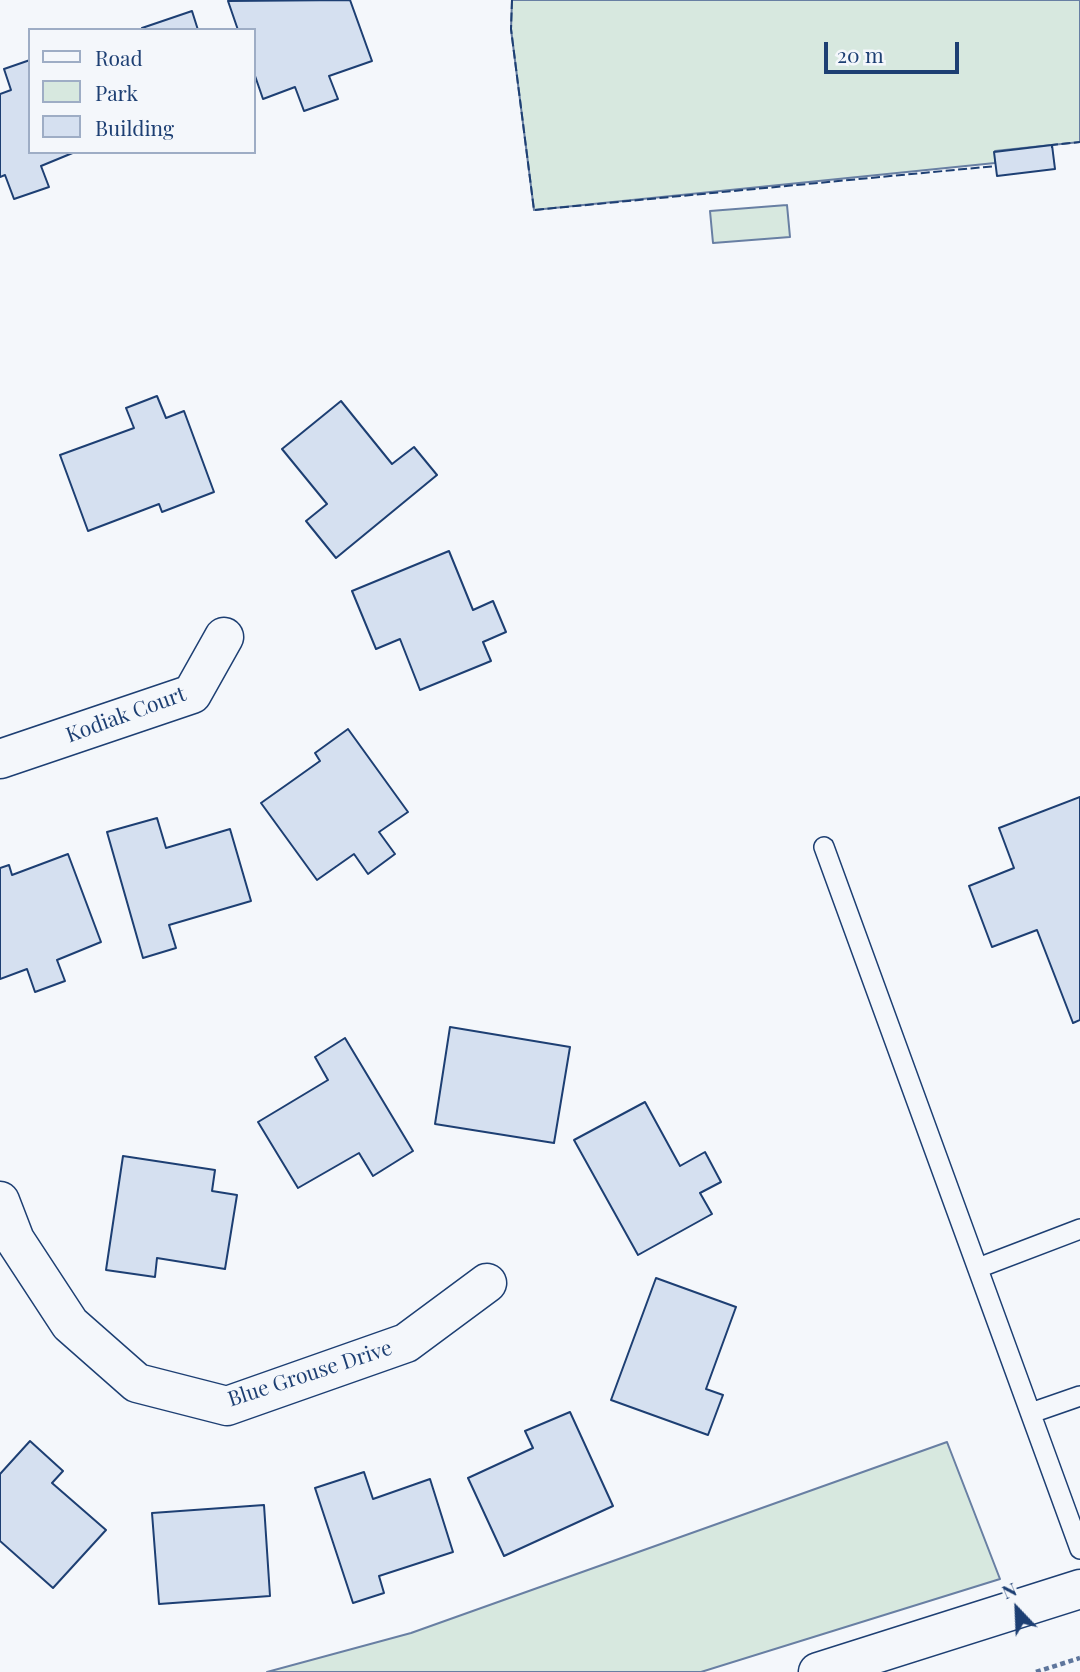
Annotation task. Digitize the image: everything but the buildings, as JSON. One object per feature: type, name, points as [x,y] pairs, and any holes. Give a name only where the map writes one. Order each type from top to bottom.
[{"type":"street","name":"Kodiak Court","points":[[0,760],[192,694],[224,637]]},
{"type":"street","name":"Blue Grouse Drive","points":[[0,1201],[15,1240],[71,1324],[137,1384],[227,1406],[406,1343],[487,1283]]},
{"type":"street","points":[[818,1672],[1080,1589]]},
{"type":"lane","points":[[824,847],[1080,1549]]},
{"type":"lane","points":[[978,1268],[1080,1229]]},
{"type":"lane","points":[[1031,1413],[1080,1396]]},
{"type":"path","points":[[1036,1672],[1080,1658]]},
{"type":"green space","points":[[512,0],[1080,0],[1080,142],[995,151],[995,163],[534,210],[511,29]]},
{"type":"green space","points":[[787,205],[790,237],[713,243],[710,211]]},
{"type":"green space","points":[[947,1442],[1000,1579],[701,1672],[267,1672],[411,1633]]},
{"type":"fence","points":[[512,0],[511,29],[534,210],[996,166]]},
{"type":"fence","points":[[1052,148],[1052,145],[1080,142]]}]
